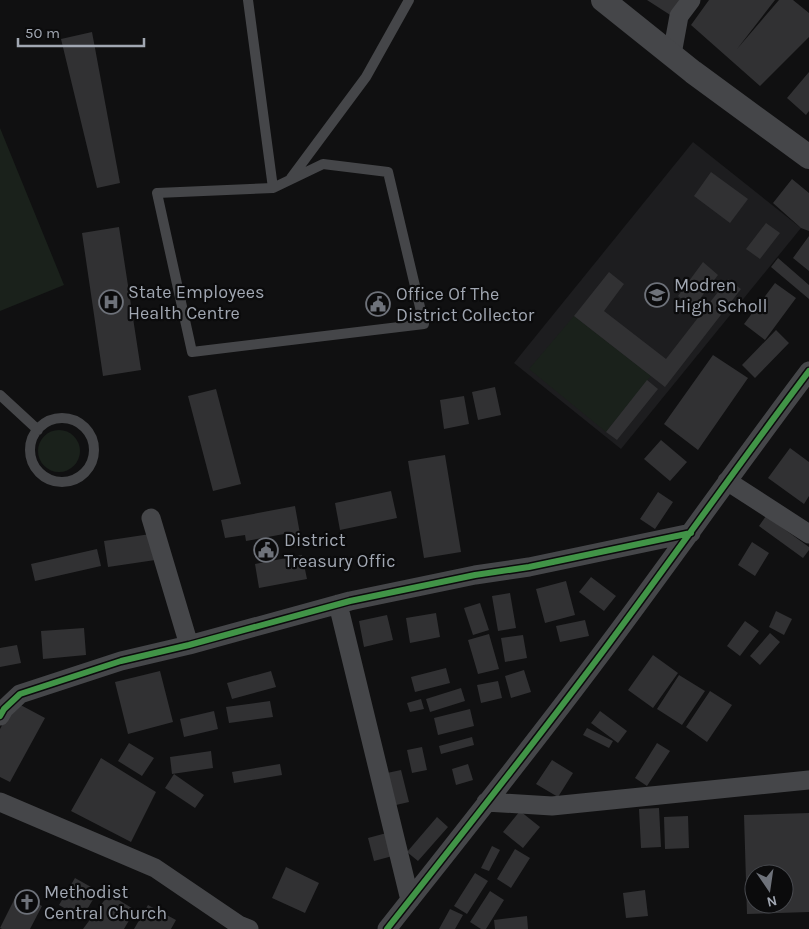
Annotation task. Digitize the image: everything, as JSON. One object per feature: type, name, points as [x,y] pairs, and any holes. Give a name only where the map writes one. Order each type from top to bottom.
[{"type":"street","points":[[603,0],[693,72],[809,157]]},
{"type":"street","points":[[672,54],[679,16],[691,0]]},
{"type":"street","points":[[387,929],[608,644],[809,371]]},
{"type":"street","points":[[727,481],[809,534]]},
{"type":"street","points":[[151,518],[189,645]]},
{"type":"street","points":[[0,716],[4,709],[20,694],[121,661],[189,645],[338,604],[691,533]]},
{"type":"street","points":[[338,604],[410,900]]},
{"type":"street","points":[[486,802],[552,806],[809,780]]},
{"type":"street","points":[[0,802],[155,868],[241,928]]},
{"type":"lane","points":[[248,0],[273,188]]},
{"type":"lane","points":[[290,180],[366,77],[409,0]]},
{"type":"lane","points":[[323,164],[388,172],[424,324],[192,352],[157,193],[273,188],[323,164]]},
{"type":"lane","points":[[0,395],[38,430]]},
{"type":"lane","points":[[60,419],[72,420],[83,426],[90,436],[94,448],[92,460],[86,471],[76,479],[64,482],[52,481],[40,475],[33,465],[30,453],[31,440],[38,430],[47,422],[60,419]]},
{"type":"shaded area","points":[[0,128],[64,285],[0,311]]},
{"type":"shaded area","name":"Modren High Scholl","points":[[693,142],[801,228],[621,449],[514,363]]},
{"type":"shaded area","points":[[574,316],[651,376],[606,432],[529,369]]},
{"type":"shaded area","points":[[59,430],[74,436],[80,451],[74,466],[59,472],[44,466],[38,451],[44,436]]},
{"type":"building","points":[[647,0],[690,0],[678,20]]},
{"type":"building","points":[[709,0],[775,0],[737,49],[779,0],[793,0],[809,13],[809,37],[760,86],[691,25]]},
{"type":"building","points":[[92,32],[120,183],[97,188],[61,39]]},
{"type":"building","points":[[809,72],[809,111],[806,115],[787,98]]},
{"type":"building","points":[[711,172],[748,199],[730,223],[694,196]]},
{"type":"building","points":[[792,179],[809,193],[809,231],[801,228],[773,203]]},
{"type":"building","points":[[766,223],[780,233],[760,259],[746,249]]},
{"type":"building","name":"State Employees Health Centre","points":[[119,227],[141,370],[103,376],[82,233]]},
{"type":"building","points":[[809,236],[809,271],[793,258]]},
{"type":"building","points":[[778,258],[809,285],[809,299],[771,267]]},
{"type":"building","points":[[703,262],[718,275],[693,308],[678,296]]},
{"type":"building","points":[[609,272],[624,284],[604,311],[666,359],[728,279],[741,289],[665,387],[574,316]]},
{"type":"building","points":[[775,283],[796,298],[765,340],[744,324]]},
{"type":"building","points":[[776,330],[789,343],[755,378],[742,365]]},
{"type":"building","points":[[713,355],[748,378],[698,450],[664,424]]},
{"type":"building","points":[[647,380],[658,389],[617,440],[606,432]]},
{"type":"building","points":[[495,387],[501,415],[478,420],[472,392]]},
{"type":"building","points":[[216,389],[241,484],[213,491],[188,396]]},
{"type":"building","points":[[464,396],[469,424],[444,429],[440,400]]},
{"type":"building","points":[[661,440],[687,462],[670,481],[644,459]]},
{"type":"building","points":[[790,448],[809,462],[809,496],[804,504],[768,478]]},
{"type":"building","points":[[445,455],[461,552],[424,558],[408,461]]},
{"type":"building","points":[[391,491],[397,518],[340,530],[335,503]]},
{"type":"building","points":[[658,492],[673,502],[655,529],[640,519]]},
{"type":"building","points":[[295,506],[302,545],[287,547],[284,534],[246,541],[245,535],[225,538],[221,520]]},
{"type":"building","points":[[766,516],[809,547],[803,558],[759,526]]},
{"type":"building","points":[[157,533],[162,559],[108,567],[104,541]]},
{"type":"building","points":[[752,542],[769,553],[755,576],[738,565]]},
{"type":"building","points":[[97,549],[101,566],[35,581],[31,564]]},
{"type":"building","points":[[302,555],[307,579],[259,588],[255,564]]},
{"type":"building","points":[[591,577],[616,596],[604,611],[579,592]]},
{"type":"building","points":[[566,581],[575,615],[545,623],[536,589]]},
{"type":"building","points":[[510,593],[516,628],[498,631],[492,596]]},
{"type":"building","points":[[480,603],[489,630],[473,635],[464,608]]},
{"type":"building","points":[[776,611],[792,619],[784,635],[769,627]]},
{"type":"building","points":[[436,613],[440,637],[410,643],[406,618]]},
{"type":"building","points":[[387,615],[393,640],[364,647],[359,621]]},
{"type":"building","points":[[585,620],[589,636],[560,642],[556,626]]},
{"type":"building","points":[[745,621],[759,631],[740,656],[727,646]]},
{"type":"building","points":[[84,628],[86,655],[43,659],[41,631]]},
{"type":"building","points":[[770,633],[780,642],[760,665],[750,656]]},
{"type":"building","points":[[489,634],[499,669],[478,674],[468,640]]},
{"type":"building","points":[[523,635],[527,658],[505,662],[501,638]]},
{"type":"building","points":[[17,645],[21,663],[0,667],[0,648]]},
{"type":"building","points":[[653,655],[678,673],[653,708],[628,690]]},
{"type":"building","points":[[446,668],[450,683],[415,692],[411,677]]},
{"type":"building","points":[[524,670],[531,692],[511,698],[505,676]]},
{"type":"building","points":[[160,671],[173,722],[128,734],[115,682]]},
{"type":"building","points":[[271,671],[276,687],[232,699],[227,683]]},
{"type":"building","points":[[679,675],[705,691],[682,725],[657,709]]},
{"type":"building","points":[[498,681],[502,698],[481,703],[477,685]]},
{"type":"building","points":[[461,688],[465,701],[430,712],[426,699]]},
{"type":"building","points":[[710,691],[732,705],[707,742],[686,727]]},
{"type":"building","points":[[421,699],[424,709],[410,712],[407,703]]},
{"type":"building","points":[[270,701],[273,717],[229,723],[226,707]]},
{"type":"building","points":[[15,702],[45,718],[10,782],[0,777],[0,729]]},
{"type":"building","points":[[470,709],[474,726],[438,735],[434,718]]},
{"type":"building","points":[[214,711],[218,729],[184,737],[180,719]]},
{"type":"building","points":[[600,711],[627,731],[618,743],[591,723]]},
{"type":"building","points":[[587,728],[613,741],[609,748],[583,735]]},
{"type":"building","points":[[472,737],[474,745],[441,754],[439,746]]},
{"type":"building","points":[[129,743],[154,758],[142,776],[118,761]]},
{"type":"building","points":[[657,743],[670,751],[647,786],[635,778]]},
{"type":"building","points":[[422,747],[427,770],[412,773],[407,750]]},
{"type":"building","points":[[211,751],[213,768],[172,774],[170,757]]},
{"type":"building","points":[[101,758],[156,792],[131,842],[71,811]]},
{"type":"building","points":[[552,760],[573,773],[558,797],[536,784]]},
{"type":"building","points":[[280,764],[282,775],[234,783],[232,772]]},
{"type":"building","points":[[468,764],[473,780],[456,785],[452,769]]},
{"type":"building","points":[[401,770],[409,802],[396,805],[387,773]]},
{"type":"building","points":[[174,774],[204,795],[195,808],[165,788]]},
{"type":"building","points":[[659,808],[661,847],[641,848],[639,809]]},
{"type":"building","points":[[520,811],[540,827],[523,848],[503,832]]},
{"type":"building","points":[[809,813],[809,912],[794,912],[794,864],[745,864],[744,815]]},
{"type":"building","points":[[688,816],[689,848],[665,849],[664,817]]},
{"type":"building","points":[[437,817],[448,827],[418,861],[407,852]]},
{"type":"building","points":[[394,831],[400,854],[374,861],[368,838]]},
{"type":"building","points":[[492,846],[500,850],[489,871],[481,868]]},
{"type":"building","points":[[515,849],[530,858],[511,888],[497,879]]},
{"type":"building","points":[[286,867],[319,883],[305,913],[272,898]]},
{"type":"building","points":[[475,873],[488,881],[467,914],[454,906]]},
{"type":"building","points":[[75,878],[98,891],[82,918],[59,905]]},
{"type":"building","points":[[645,890],[648,916],[626,918],[623,893]]},
{"type":"building","points":[[490,891],[504,900],[486,929],[481,929],[470,922]]},
{"type":"building","points":[[17,894],[42,906],[30,929],[2,929],[0,928]]},
{"type":"building","points":[[109,894],[135,910],[124,929],[83,929]]},
{"type":"building","points":[[148,905],[176,920],[171,929],[134,929]]},
{"type":"building","points":[[450,909],[463,915],[455,929],[439,929]]},
{"type":"building","points":[[527,916],[528,929],[495,929],[494,920]]},
{"type":"cycle path","points":[[387,929],[583,678],[809,371]]},
{"type":"cycle path","points":[[0,716],[4,709],[20,694],[121,661],[189,645],[350,601],[475,575],[529,567],[691,533]]},
{"type":"place","name":"Modren High Scholl","points":[[657,295]]},
{"type":"place","name":"State Employees Health Centre","points":[[111,302]]},
{"type":"place","name":"Office Of The District Collector","points":[[378,304]]},
{"type":"place","name":"District Treasury Offic","points":[[266,550]]},
{"type":"place","name":"Methodist Central Church","points":[[27,902]]}]
